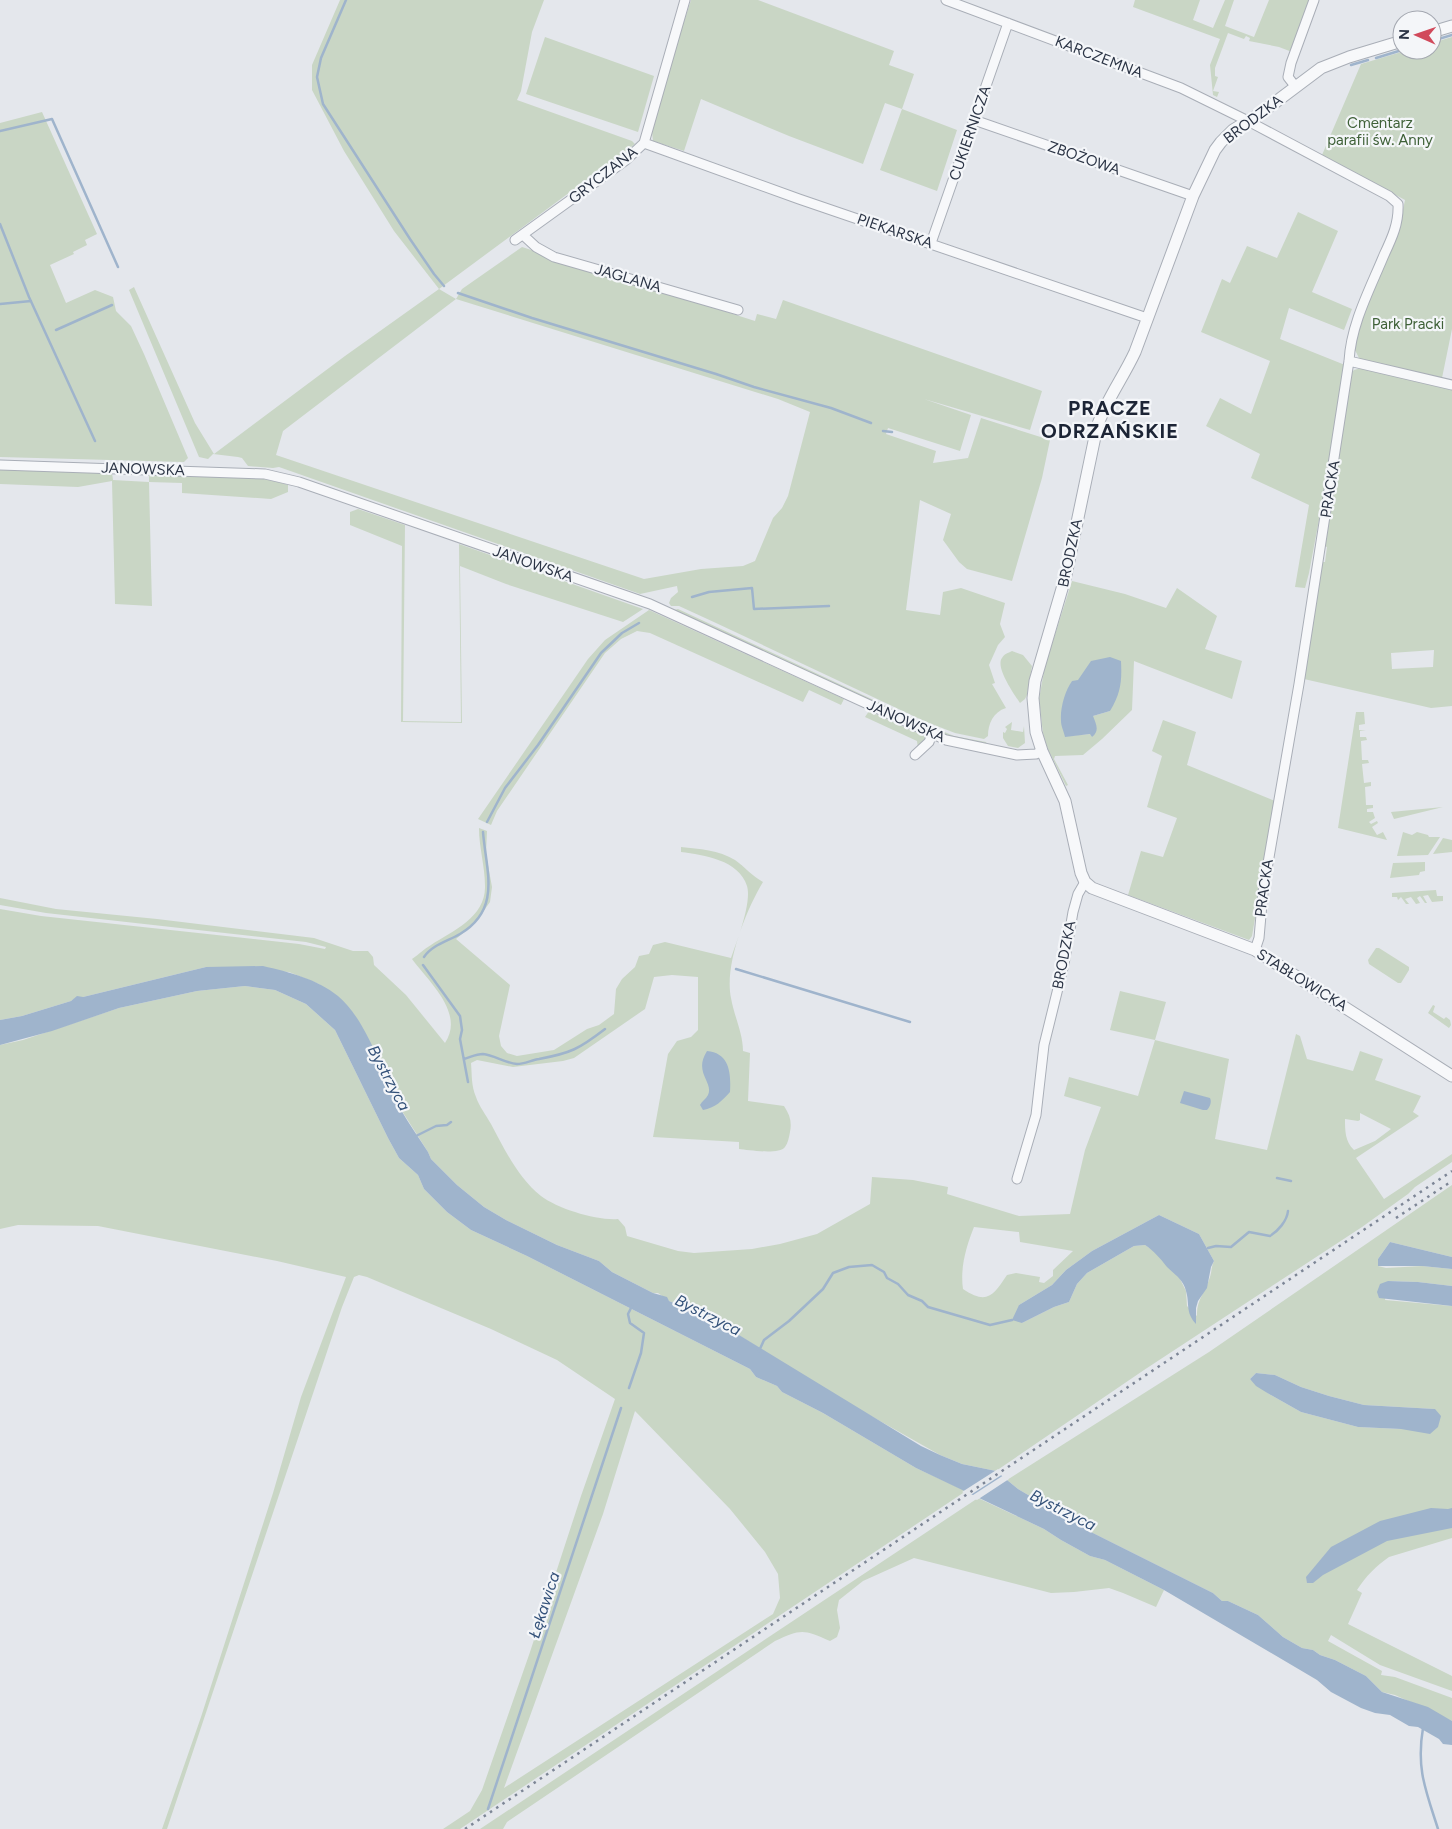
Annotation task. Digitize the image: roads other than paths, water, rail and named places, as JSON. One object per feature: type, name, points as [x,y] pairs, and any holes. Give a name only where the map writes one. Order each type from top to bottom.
[{"type":"street","name":"GRYCZANA","points":[[515,240],[626,160],[644,143],[685,0]]},
{"type":"street","name":"KARCZEMNA","points":[[946,0],[1182,88],[1248,121]]},
{"type":"street","points":[[1296,86],[1288,77],[1291,63],[1314,0]]},
{"type":"street","name":"CUKIERNICZA","points":[[931,244],[1008,23]]},
{"type":"street","name":"BRODZKA","points":[[1017,1180],[1036,1115],[1044,1045],[1064,964],[1073,910],[1078,894],[1085,882],[1081,873],[1065,800],[1042,751],[1033,714],[1035,681],[1066,575],[1097,427],[1104,407],[1126,370],[1193,196],[1215,150],[1228,135],[1321,68],[1334,62],[1392,44]]},
{"type":"street","name":"ZBOŻOWA","points":[[974,120],[1193,196]]},
{"type":"street","name":"PRACKA","points":[[1248,121],[1389,196],[1398,204],[1396,227],[1357,320],[1350,345],[1314,591],[1263,892],[1259,938],[1256,950]]},
{"type":"street","name":"PIEKARSKA","points":[[644,143],[799,199],[1147,318]]},
{"type":"street","name":"JAGLANA","points":[[523,235],[536,247],[554,257],[738,310]]},
{"type":"street","points":[[1349,361],[1452,385]]},
{"type":"street","name":"JANOWSKA","points":[[0,465],[265,474],[299,482],[650,604],[946,740],[1017,755],[1036,754],[1042,751]]},
{"type":"street","points":[[915,755],[929,742],[932,734]]},
{"type":"street","name":"STABŁOWICKA","points":[[1085,882],[1102,893],[1256,950],[1452,1076]]},
{"type":"water","points":[[1110,657],[1121,661],[1120,687],[1114,705],[1110,711],[1093,716],[1097,730],[1092,737],[1090,734],[1065,737],[1061,723],[1061,711],[1069,685],[1072,681],[1078,680],[1091,661]]},
{"type":"water","points":[[263,966],[293,974],[321,985],[338,996],[348,1006],[358,1019],[374,1049],[401,1110],[431,1159],[457,1185],[484,1207],[557,1245],[599,1261],[612,1272],[653,1293],[667,1297],[669,1301],[716,1321],[921,1446],[962,1464],[996,1471],[1018,1489],[1091,1532],[1213,1593],[1222,1601],[1228,1601],[1258,1615],[1283,1637],[1302,1648],[1313,1650],[1366,1676],[1382,1692],[1428,1707],[1452,1721],[1452,1745],[1443,1744],[1439,1739],[1418,1727],[1409,1726],[1390,1715],[1375,1713],[1361,1708],[1331,1692],[1317,1680],[1164,1590],[1105,1560],[1090,1556],[1044,1529],[916,1468],[823,1413],[782,1392],[777,1386],[756,1377],[750,1369],[527,1256],[471,1230],[447,1212],[424,1189],[418,1175],[399,1158],[335,1030],[306,1004],[275,990],[245,986],[197,991],[119,1008],[52,1031],[0,1045],[0,1020],[22,1016],[71,1001],[77,996],[83,997],[206,967]]},
{"type":"water","points":[[707,1051],[715,1053],[725,1060],[730,1078],[730,1092],[718,1104],[703,1110],[700,1105],[709,1090],[702,1065]]},
{"type":"water","points":[[1184,1091],[1210,1098],[1210,1106],[1207,1110],[1203,1110],[1180,1103]]},
{"type":"water","points":[[1159,1215],[1199,1234],[1214,1261],[1207,1288],[1198,1301],[1196,1308],[1196,1324],[1190,1316],[1183,1283],[1145,1245],[1134,1246],[1087,1273],[1077,1284],[1069,1302],[1054,1307],[1022,1323],[1012,1320],[1019,1305],[1052,1285],[1066,1270],[1092,1251]]},
{"type":"water","points":[[1390,1242],[1452,1257],[1452,1269],[1422,1266],[1378,1266],[1378,1259]]},
{"type":"water","points":[[1388,1281],[1452,1286],[1452,1306],[1379,1298],[1377,1292],[1380,1284]]},
{"type":"water","points":[[1256,1373],[1275,1375],[1301,1387],[1364,1405],[1435,1409],[1441,1416],[1438,1427],[1430,1434],[1401,1429],[1358,1427],[1301,1412],[1256,1386],[1250,1379]]},
{"type":"water","points":[[1431,1508],[1452,1508],[1452,1528],[1387,1541],[1323,1575],[1313,1583],[1307,1583],[1306,1577],[1331,1547],[1380,1521]]},
{"type":"waterway","points":[[346,0],[321,58],[317,77],[323,104],[410,239],[444,286]]},
{"type":"waterway","points":[[1442,38],[1452,35]]},
{"type":"waterway","points":[[1376,58],[1392,53]]},
{"type":"waterway","points":[[1351,65],[1368,60]]},
{"type":"waterway","points":[[0,131],[52,119],[118,267]]},
{"type":"waterway","points":[[0,224],[29,297],[95,441]]},
{"type":"waterway","points":[[458,293],[754,387],[831,408],[871,423]]},
{"type":"waterway","points":[[0,304],[31,301]]},
{"type":"waterway","points":[[56,330],[112,305]]},
{"type":"waterway","points":[[883,431],[892,432]]},
{"type":"waterway","points":[[692,597],[709,592],[752,588],[754,609],[829,606]]},
{"type":"waterway","points":[[487,822],[505,788],[538,745],[601,653],[622,633],[639,623]]},
{"type":"waterway","points":[[424,957],[436,946],[460,934],[473,924],[482,913],[487,901],[488,888],[483,832]]},
{"type":"waterway","points":[[423,965],[460,1016],[462,1030],[460,1039],[468,1082]]},
{"type":"waterway","points":[[736,969],[910,1022]]},
{"type":"waterway","points":[[464,1059],[483,1054],[517,1064],[522,1063],[559,1055],[574,1049],[605,1029]]},
{"type":"waterway","points":[[416,1136],[436,1126],[447,1125],[451,1122]]},
{"type":"waterway","points":[[1277,1178],[1291,1181]]},
{"type":"waterway","points":[[1208,1248],[1216,1246],[1231,1247],[1249,1232],[1270,1236],[1282,1225],[1288,1211]]},
{"type":"waterway","points":[[759,1351],[764,1340],[789,1321],[823,1289],[833,1273],[849,1267],[872,1265],[884,1272],[887,1278],[898,1284],[908,1295],[922,1301],[928,1307],[990,1325],[1012,1320]]},
{"type":"waterway","name":"Łękawica","points":[[629,1388],[641,1353],[644,1333],[630,1323],[628,1314],[632,1306]]},
{"type":"waterway","name":"Łękawica","points":[[488,1809],[621,1408]]},
{"type":"waterway","name":"Łękawica","points":[[1423,1728],[1421,1743],[1423,1780],[1438,1829]]},
{"type":"railway","points":[[465,1829],[1452,1171]]},
{"type":"railway","points":[[1396,1218],[1452,1181]]},
{"type":"district","name":"PRACZE ODRZAŃSKIE","points":[[1110,420]]},
{"type":"park label","name":"Cmentarz parafii św. Anny","points":[[1380,132]]},
{"type":"park label","name":"Park Pracki","points":[[1408,324]]},
{"type":"water label","name":"Bystrzyca","points":[[389,1078]]},
{"type":"water label","name":"Bystrzyca","points":[[708,1315]]},
{"type":"water label","name":"Bystrzyca","points":[[1063,1510]]}]
